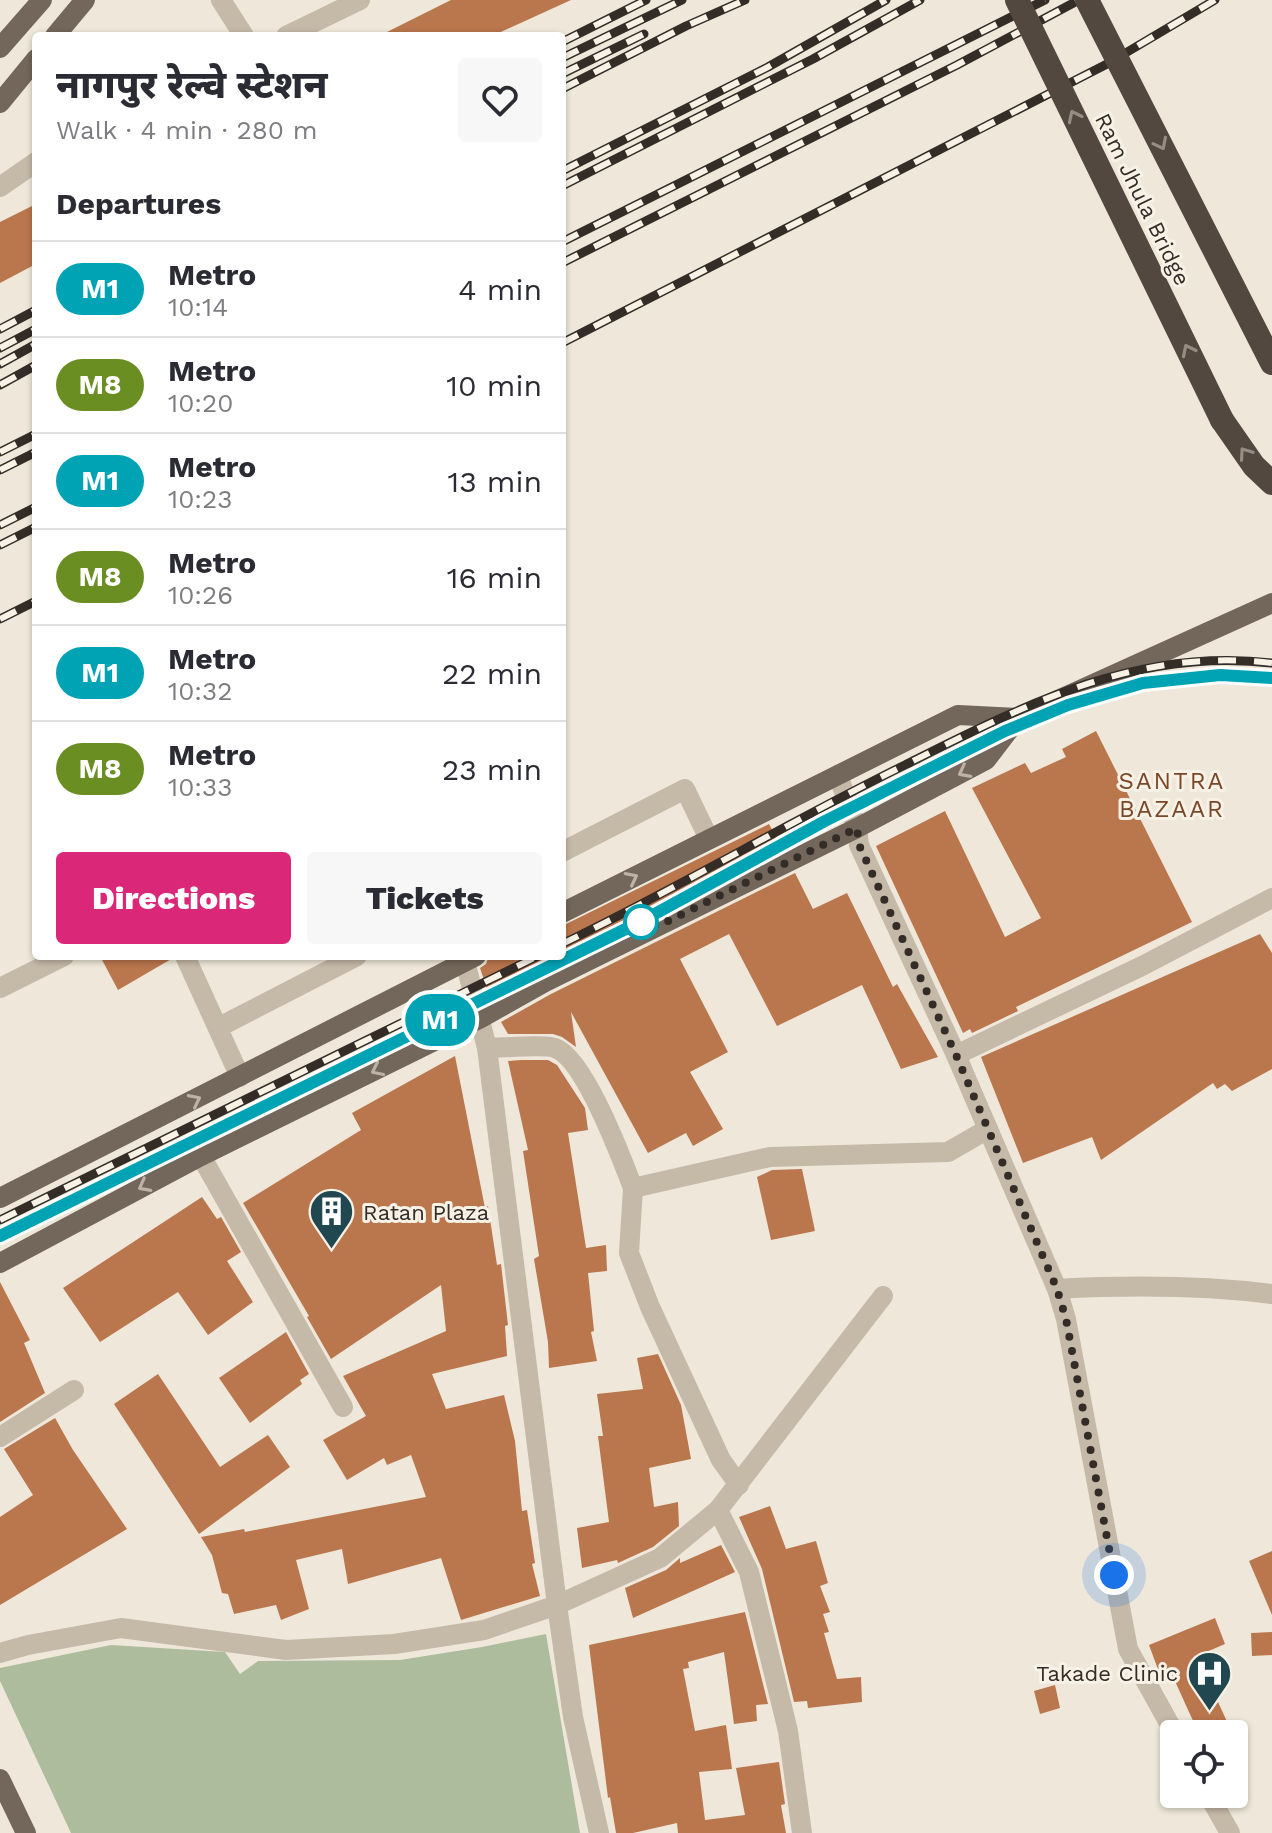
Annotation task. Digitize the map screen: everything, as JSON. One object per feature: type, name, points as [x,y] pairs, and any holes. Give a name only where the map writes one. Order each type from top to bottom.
[{"type":"highway","name":"Ram Jhula Bridge","points":[[1017,0],[1222,420],[1254,466],[1272,483]]},
{"type":"highway","name":"Ram Jhula Bridge","points":[[1087,0],[1272,363]]},
{"type":"main road","points":[[0,48],[42,0]]},
{"type":"main road","points":[[58,32],[85,0]]},
{"type":"main road","points":[[0,103],[32,64]]},
{"type":"main road","points":[[566,911],[958,715],[1018,718],[1272,603]]},
{"type":"main road","points":[[0,1263],[201,1156],[481,1018],[545,982],[857,828],[986,760],[1018,718]]},
{"type":"main road","points":[[0,1198],[469,960]]},
{"type":"main road","points":[[0,1779],[26,1833]]},
{"type":"street","points":[[221,0],[241,32]]},
{"type":"street","points":[[294,32],[360,0]]},
{"type":"street","points":[[276,32],[303,18],[306,26]]},
{"type":"street","points":[[0,187],[32,165]]},
{"type":"street","points":[[838,775],[857,828],[859,845],[956,1055],[1057,1289],[1066,1319],[1128,1649],[1167,1720]]},
{"type":"street","points":[[566,850],[685,789],[709,839]]},
{"type":"street","points":[[956,1055],[1144,965],[1272,898]]},
{"type":"street","points":[[0,988],[56,960]]},
{"type":"street","points":[[187,960],[240,1077]]},
{"type":"street","points":[[219,1027],[349,960]]},
{"type":"street","points":[[471,960],[487,1048],[573,1717],[599,1833]]},
{"type":"street","points":[[487,1048],[555,1047],[580,1072],[611,1133],[633,1188],[629,1253],[650,1307],[721,1460],[739,1485]]},
{"type":"street","points":[[633,1188],[770,1157],[948,1152],[988,1129]]},
{"type":"street","points":[[201,1156],[343,1407]]},
{"type":"street","points":[[1057,1289],[1132,1285],[1220,1288],[1272,1294]]},
{"type":"street","points":[[0,1653],[121,1628],[286,1650],[394,1644],[484,1630],[557,1605],[660,1558],[718,1510],[883,1296]]},
{"type":"street","points":[[0,1437],[74,1390]]},
{"type":"street","points":[[718,1510],[749,1572],[788,1731],[802,1833]]},
{"type":"street","points":[[1216,1808],[1230,1833]]},
{"type":"green space","points":[[546,1634],[580,1833],[71,1833],[0,1681],[0,1668],[111,1645],[225,1652],[240,1674],[258,1661],[400,1660]]},
{"type":"building","points":[[451,0],[571,0],[501,32],[387,32]]},
{"type":"building","points":[[32,206],[32,266],[0,283],[0,222]]},
{"type":"building","points":[[1096,731],[1192,922],[1016,1007],[1018,1011],[972,1033],[970,1029],[963,1033],[876,846],[945,811],[1005,937],[1041,918],[972,788],[1025,763],[1031,773],[1066,757],[1062,749]]},
{"type":"building","points":[[769,824],[783,850],[566,957],[566,924]]},
{"type":"building","points":[[795,873],[813,909],[847,893],[893,987],[897,984],[938,1057],[901,1069],[862,985],[777,1026],[729,934],[680,959],[728,1052],[690,1072],[723,1129],[693,1146],[686,1133],[648,1153],[571,1012],[576,1047],[553,1034],[508,1034],[501,1022],[551,994]]},
{"type":"building","points":[[1260,934],[1272,953],[1272,1069],[1232,1091],[1225,1084],[1217,1089],[1213,1083],[1101,1160],[1092,1137],[1023,1163],[981,1057]]},
{"type":"building","points":[[102,960],[170,960],[118,990]]},
{"type":"building","points":[[488,960],[559,960],[490,998],[480,968]]},
{"type":"building","points":[[455,1056],[485,1208],[488,1206],[497,1265],[501,1264],[508,1325],[505,1326],[507,1356],[432,1374],[446,1409],[504,1395],[515,1441],[522,1511],[527,1510],[535,1563],[532,1564],[540,1596],[461,1620],[441,1558],[348,1584],[342,1549],[296,1560],[309,1609],[281,1620],[276,1605],[234,1614],[228,1594],[222,1593],[212,1555],[201,1537],[244,1529],[245,1532],[426,1497],[411,1455],[387,1465],[384,1458],[347,1480],[323,1440],[366,1416],[343,1376],[446,1331],[441,1285],[331,1359],[243,1203],[361,1130],[352,1113]]},
{"type":"building","points":[[548,1060],[557,1065],[585,1108],[588,1130],[568,1133],[586,1248],[606,1245],[607,1271],[588,1273],[594,1331],[591,1332],[597,1361],[549,1368],[548,1342],[534,1259],[539,1256],[523,1151],[528,1150],[508,1061]]},
{"type":"building","points":[[802,1169],[815,1231],[771,1240],[757,1177],[772,1170]]},
{"type":"building","points":[[202,1197],[217,1219],[221,1217],[241,1252],[227,1261],[253,1302],[208,1335],[178,1292],[100,1342],[63,1288]]},
{"type":"building","points":[[0,1282],[30,1340],[24,1343],[45,1393],[0,1422]]},
{"type":"building","points":[[286,1332],[309,1374],[300,1380],[302,1384],[250,1423],[219,1378]]},
{"type":"building","points":[[658,1354],[681,1405],[691,1459],[649,1468],[654,1507],[678,1502],[679,1526],[653,1547],[618,1563],[617,1560],[582,1568],[577,1528],[609,1522],[598,1436],[603,1436],[597,1394],[643,1389],[637,1358]]},
{"type":"building","points":[[158,1374],[220,1467],[268,1435],[290,1467],[199,1534],[114,1404]]},
{"type":"building","points":[[55,1418],[127,1529],[0,1605],[0,1517],[33,1495],[4,1449]]},
{"type":"building","points":[[770,1506],[786,1549],[816,1541],[828,1583],[820,1586],[830,1612],[823,1614],[829,1632],[824,1633],[837,1679],[861,1677],[862,1702],[808,1708],[807,1701],[794,1702],[762,1569],[739,1517]]},
{"type":"building","points":[[721,1545],[735,1572],[633,1618],[625,1588],[666,1570],[680,1558],[680,1563]]},
{"type":"building","points":[[1272,1551],[1272,1615],[1249,1561]]},
{"type":"building","points":[[745,1612],[768,1704],[756,1705],[757,1721],[734,1724],[724,1652],[688,1662],[689,1668],[683,1669],[695,1731],[726,1725],[732,1769],[699,1772],[705,1820],[745,1815],[736,1768],[779,1762],[786,1833],[678,1833],[677,1823],[633,1833],[616,1833],[608,1798],[589,1645]]},
{"type":"building","points":[[1215,1618],[1225,1644],[1197,1656],[1226,1720],[1193,1720],[1169,1668],[1159,1672],[1149,1645]]},
{"type":"building","points":[[1272,1632],[1272,1655],[1252,1656],[1251,1633]]},
{"type":"building","points":[[1055,1685],[1060,1708],[1040,1714],[1034,1691]]},
{"type":"railway","points":[[566,40],[646,0]]},
{"type":"railway","points":[[566,56],[682,0]]},
{"type":"railway","points":[[566,87],[745,0]]},
{"type":"railway","points":[[566,169],[768,67],[886,0]]},
{"type":"railway","points":[[566,184],[813,59],[920,0]]},
{"type":"railway","points":[[566,240],[1045,0]]},
{"type":"railway","points":[[566,261],[957,65],[1079,0]]},
{"type":"railway","points":[[566,341],[1107,64],[1215,0]]},
{"type":"railway","points":[[566,72],[644,34]]},
{"type":"railway","points":[[0,329],[32,312]]},
{"type":"railway","points":[[0,348],[32,331]]},
{"type":"railway","points":[[0,364],[32,346]]},
{"type":"railway","points":[[0,385],[32,367]]},
{"type":"railway","points":[[0,452],[32,436]]},
{"type":"railway","points":[[0,470],[32,454]]},
{"type":"railway","points":[[0,525],[32,509]]},
{"type":"railway","points":[[0,545],[32,529]]},
{"type":"railway","points":[[0,619],[32,603]]},
{"type":"railway","points":[[566,942],[862,787],[1037,703],[1081,686],[1173,664],[1222,660],[1272,663]]},
{"type":"railway","points":[[566,958],[640,922],[825,821],[1005,731],[1068,705],[1143,683],[1220,675],[1272,678]]},
{"type":"railway","points":[[0,1220],[530,960]]},
{"type":"railway","points":[[0,1236],[563,960]]},
{"type":"metro line","name":"M1","points":[[566,958],[640,922],[825,821],[1005,731],[1068,705],[1143,683],[1220,675],[1272,678]]},
{"type":"metro line","name":"M1","points":[[0,1236],[562,960]]},
{"type":"place","name":"Ratan Plaza","points":[[332,1251]]},
{"type":"place","name":"Takade Clinic","points":[[1209,1712]]},
{"type":"district","name":"SANTRA BAZAAR","points":[[1172,795]]},
{"type":"route","points":[[641,922],[658,926],[857,828],[859,845],[956,1055],[1057,1289],[1066,1319],[1114,1575]]}]
